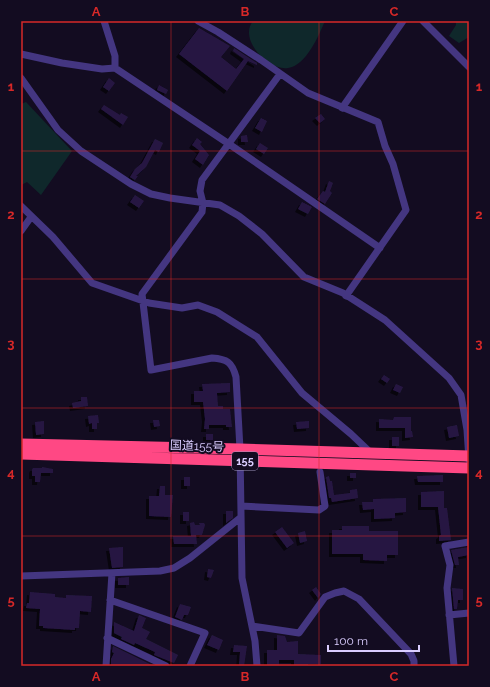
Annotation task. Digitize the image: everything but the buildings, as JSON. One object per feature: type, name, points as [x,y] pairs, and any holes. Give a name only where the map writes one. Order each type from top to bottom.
[{"type":"highway","name":"国道155号","points":[[21,444],[240,449],[469,458]]},
{"type":"highway","name":"国道155号","points":[[21,454],[469,468]]},
{"type":"street","points":[[104,21],[115,56],[115,68]]},
{"type":"street","points":[[198,21],[218,32],[308,93],[378,122],[385,146],[393,164],[406,210],[346,296]]},
{"type":"street","points":[[342,108],[403,21]]},
{"type":"street","points":[[423,21],[469,67]]},
{"type":"street","points":[[21,54],[62,63],[96,68],[115,68],[380,248]]},
{"type":"street","points":[[257,666],[252,626],[245,599],[242,578],[240,449],[236,377],[234,368],[222,359],[212,358],[151,370],[142,294],[202,212],[203,203],[200,191],[202,180],[280,74]]},
{"type":"street","points":[[21,78],[58,130],[81,151],[130,184],[151,194],[220,205],[240,216],[262,234],[304,277],[346,296],[385,320],[450,378],[461,395],[468,430],[469,458]]},
{"type":"street","points":[[21,206],[53,237],[92,283],[149,303],[182,308],[198,305],[217,312],[257,337],[302,393],[351,434],[371,454]]},
{"type":"street","points":[[21,231],[31,217]]},
{"type":"street","points":[[241,506],[318,510],[325,506],[320,472]]},
{"type":"street","points":[[21,576],[160,571],[174,568],[190,558],[240,518]]},
{"type":"street","points":[[454,666],[447,588],[450,565],[445,546],[469,542]]},
{"type":"street","points":[[106,666],[112,573]]},
{"type":"street","points":[[252,626],[299,632],[326,597],[334,593],[344,591],[359,599],[411,654],[414,661],[414,666]]},
{"type":"street","points":[[110,600],[205,633],[190,666]]},
{"type":"street","points":[[450,614],[469,613]]},
{"type":"street","points":[[108,638],[166,666]]},
{"type":"green space","points":[[253,21],[325,21],[311,49],[301,62],[288,68],[280,68],[264,59],[252,45],[249,36],[249,28]]},
{"type":"green space","points":[[456,21],[469,21],[469,37],[459,43],[449,36],[456,25]]},
{"type":"green space","points":[[26,102],[72,151],[41,195],[27,182],[21,185],[21,104]]}]
